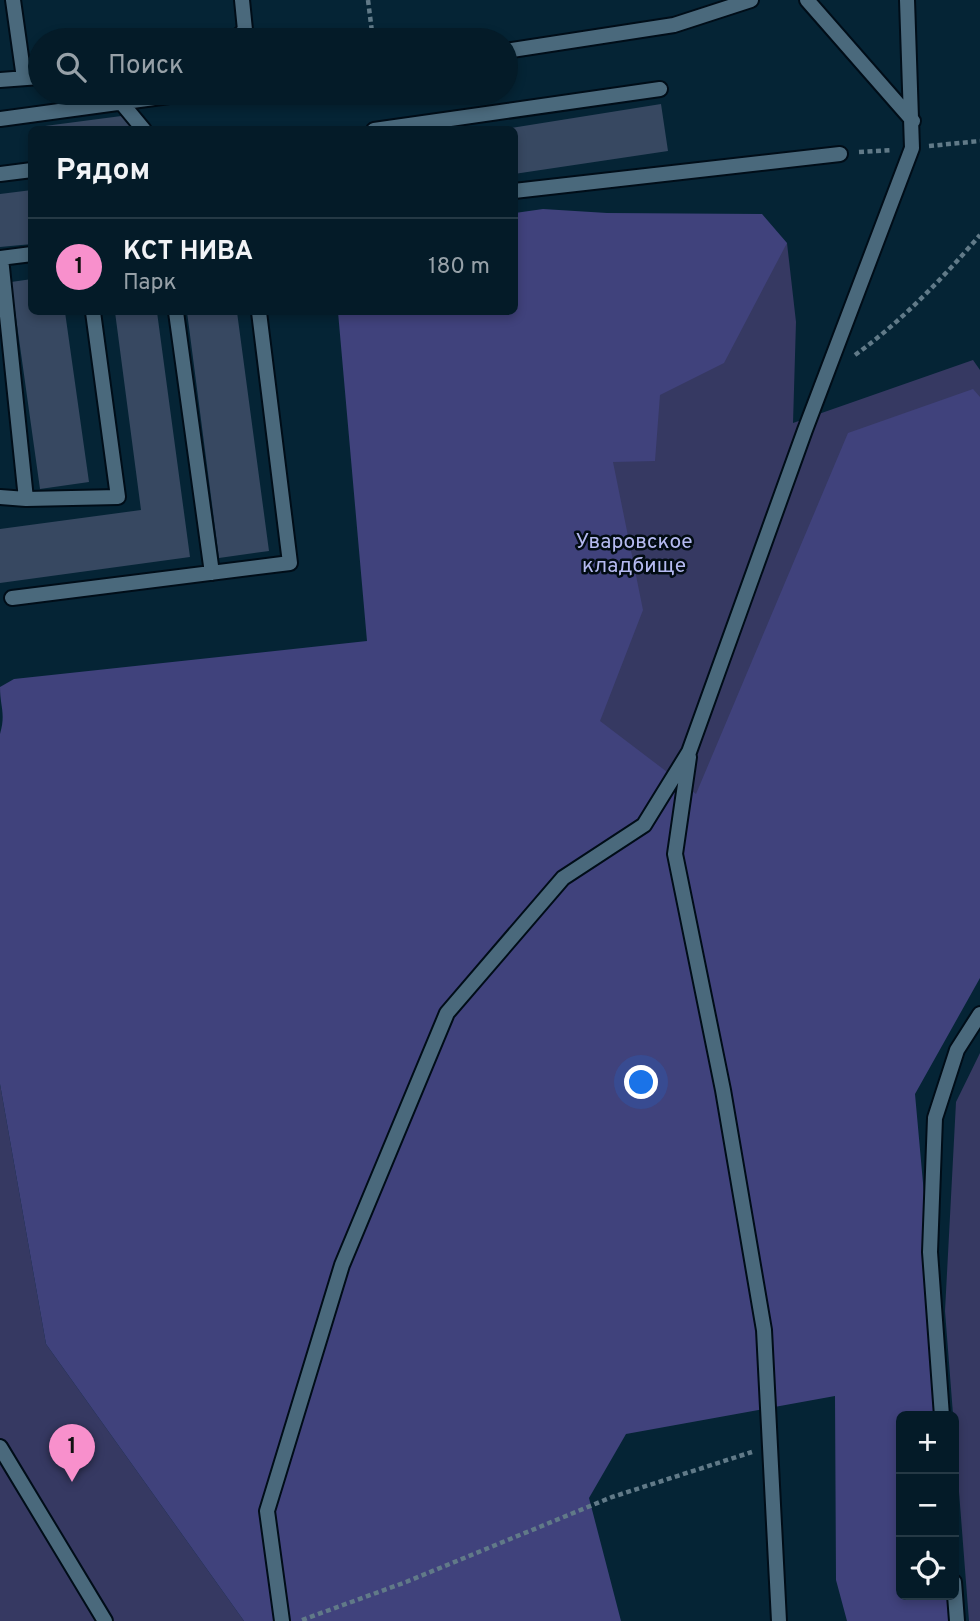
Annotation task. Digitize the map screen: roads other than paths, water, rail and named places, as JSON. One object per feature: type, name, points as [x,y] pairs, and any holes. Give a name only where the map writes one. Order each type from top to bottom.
[{"type":"lane","points":[[13,0],[24,78]]},
{"type":"lane","points":[[242,0],[245,28]]},
{"type":"lane","points":[[518,49],[674,25],[751,0]]},
{"type":"lane","points":[[807,0],[913,121]]},
{"type":"lane","points":[[779,1621],[764,1330],[723,1090],[676,854],[690,752],[825,376],[912,148],[907,0]]},
{"type":"lane","points":[[0,80],[28,78]]},
{"type":"lane","points":[[402,126],[660,89]]},
{"type":"lane","points":[[0,119],[93,105]]},
{"type":"lane","points":[[123,105],[141,126]]},
{"type":"lane","points":[[518,191],[840,154]]},
{"type":"lane","points":[[0,174],[28,170]]},
{"type":"lane","points":[[26,499],[1,258],[28,255]]},
{"type":"lane","points":[[0,497],[118,497],[93,315]]},
{"type":"lane","points":[[176,315],[212,573]]},
{"type":"lane","points":[[12,598],[290,563],[259,315]]},
{"type":"lane","points":[[282,1621],[267,1511],[342,1265],[447,1013],[563,878],[644,825],[690,752]]},
{"type":"lane","points":[[942,1411],[930,1252],[935,1118],[957,1051],[980,1014]]},
{"type":"lane","points":[[0,1447],[105,1621]]},
{"type":"lane","points":[[955,1600],[957,1621]]},
{"type":"place","name":"КСТ НИВА","points":[[72,1482]]},
{"type":"park label","name":"Уваровское кладбище","points":[[634,554]]}]
